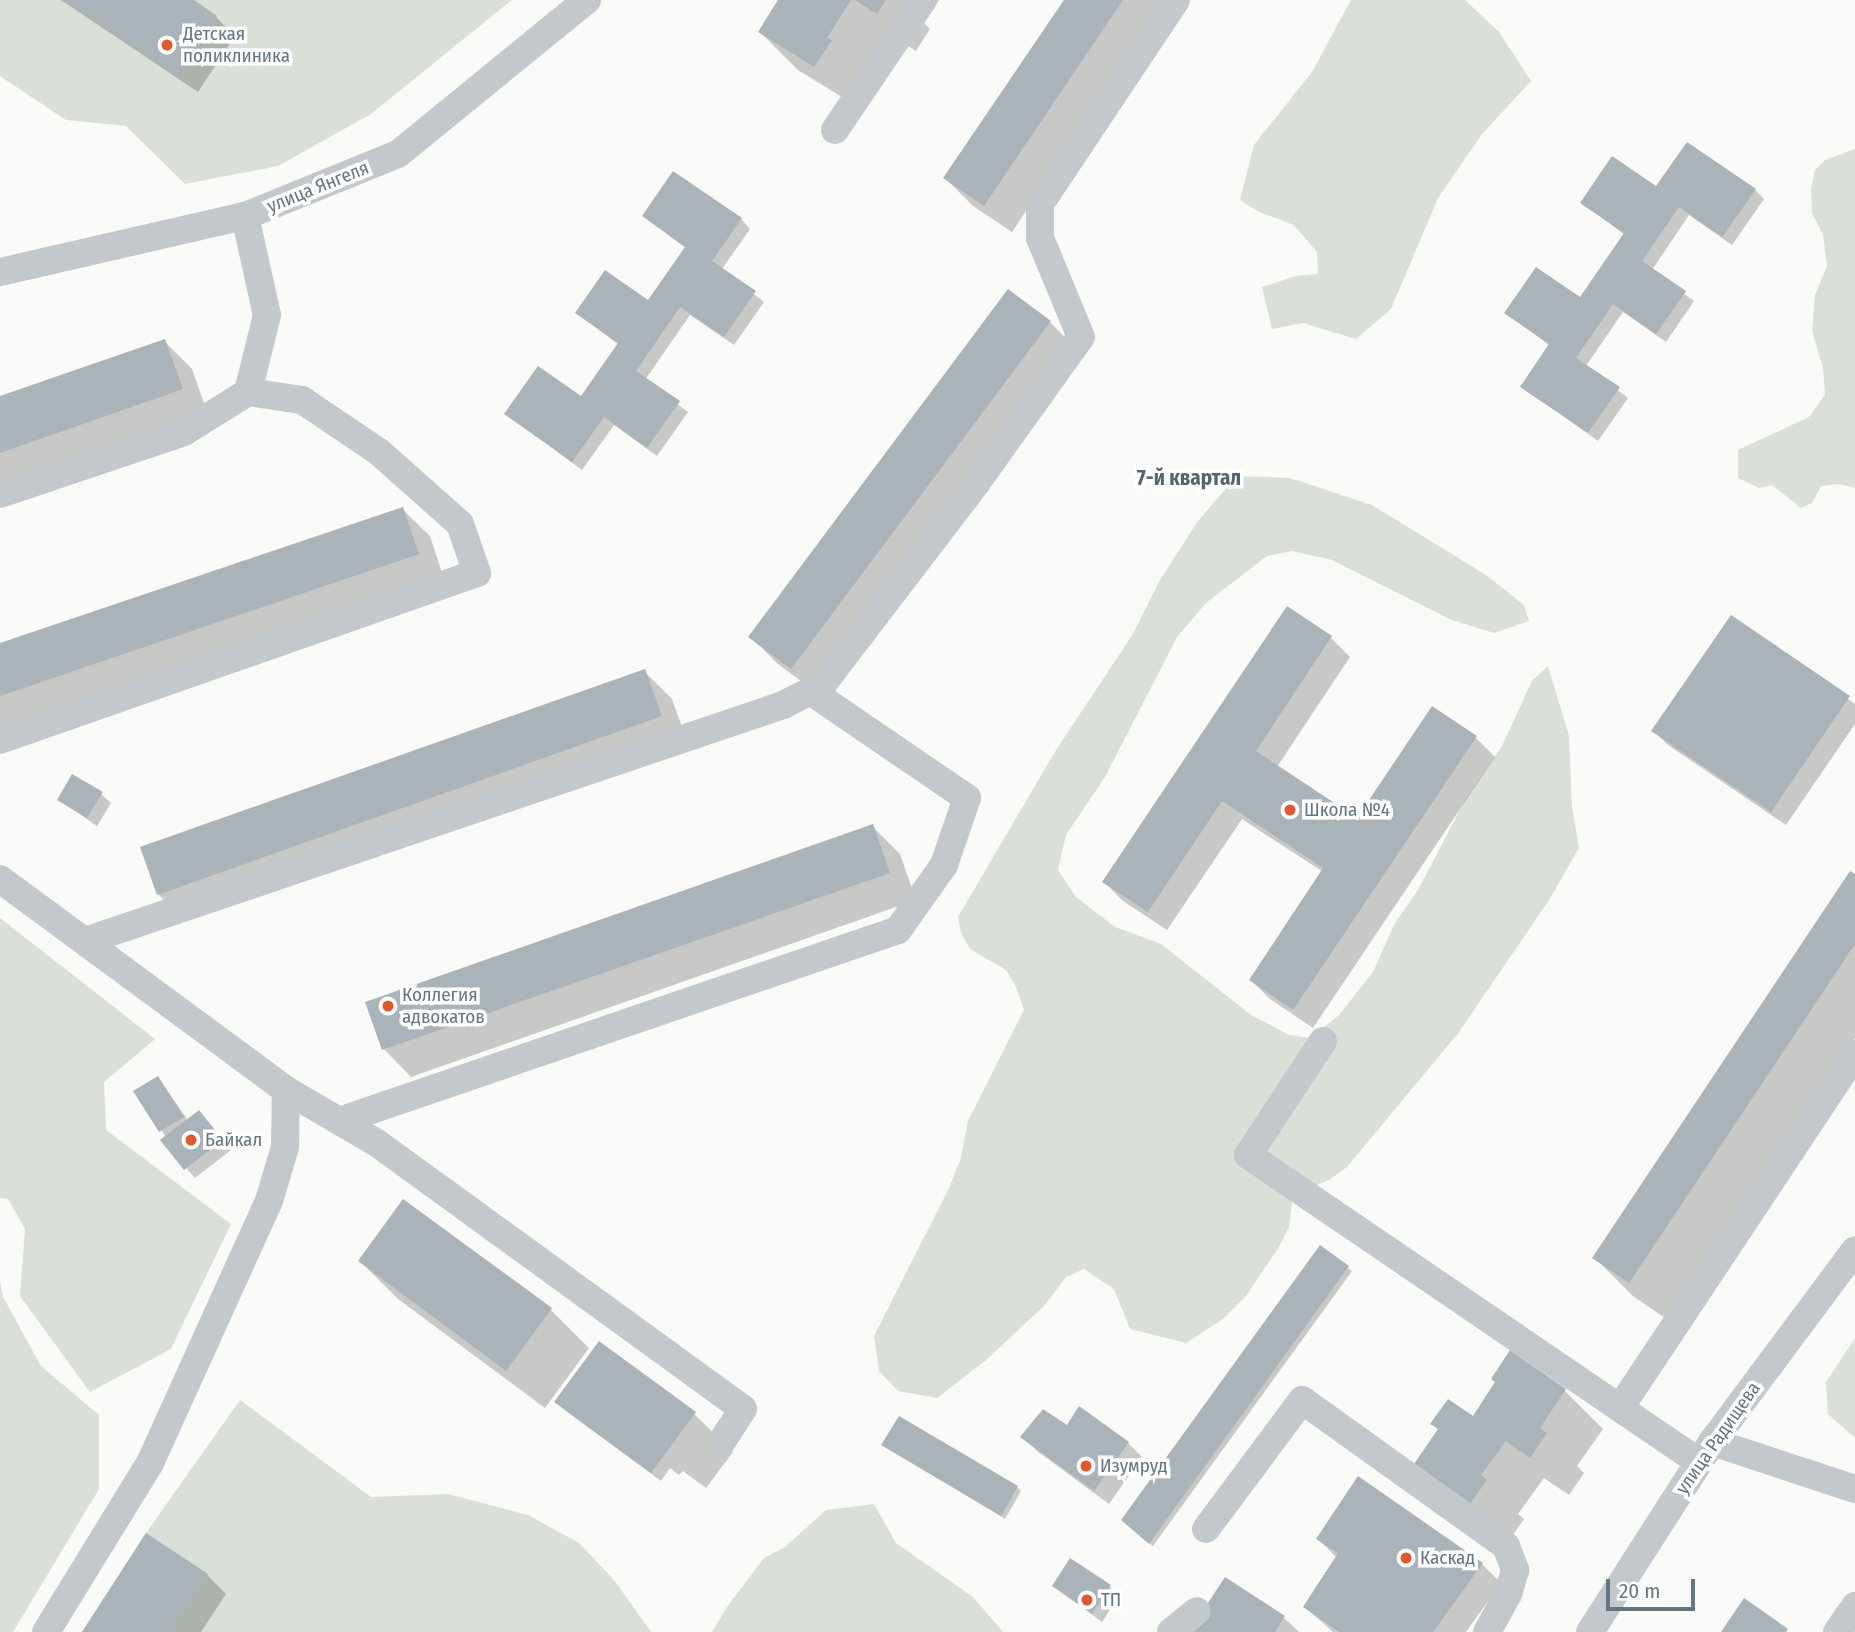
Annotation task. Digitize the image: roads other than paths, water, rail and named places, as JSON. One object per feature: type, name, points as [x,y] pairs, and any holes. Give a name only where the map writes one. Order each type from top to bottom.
[{"type":"street","name":"улица Янгеля","points":[[0,272],[246,216],[398,154],[587,0]]},
{"type":"street","points":[[835,130],[923,0]]},
{"type":"street","points":[[85,942],[770,709],[822,685],[977,482],[1081,337],[1040,238],[1040,204],[1176,0]]},
{"type":"street","points":[[246,216],[267,315],[248,392]]},
{"type":"street","points":[[0,494],[184,432],[248,392],[302,400],[379,452],[460,524],[477,573],[0,740]]},
{"type":"street","points":[[339,1121],[898,930],[944,865],[967,798],[810,691]]},
{"type":"street","points":[[0,879],[286,1090],[377,1143],[743,1409],[722,1441]]},
{"type":"street","points":[[1324,1041],[1248,1154],[1620,1408],[1706,1452],[1855,1489]]},
{"type":"street","points":[[1620,1408],[1855,1054]]},
{"type":"street","points":[[46,1632],[150,1462],[270,1201],[285,1147],[286,1090]]},
{"type":"street","name":"улица Радищева","points":[[1590,1632],[1706,1452],[1855,1250]]},
{"type":"street","points":[[1206,1529],[1302,1400],[1506,1546],[1515,1570],[1508,1594],[1487,1632]]},
{"type":"street","points":[[1837,1632],[1855,1606]]},
{"type":"street","points":[[1171,1632],[1197,1611]]},
{"type":"place","name":"Детская поликлиника","points":[[167,45]]},
{"type":"place","name":"Школа №4","points":[[1290,810]]},
{"type":"place","name":"Коллегия адвокатов","points":[[388,1006]]},
{"type":"place","name":"Байкал","points":[[191,1140]]},
{"type":"place","name":"Изумруд","points":[[1086,1466]]},
{"type":"place","name":"Каскад","points":[[1406,1558]]},
{"type":"place","name":"ТП","points":[[1087,1600]]},
{"type":"district","name":"7-й квартал","points":[[1189,478]]}]
